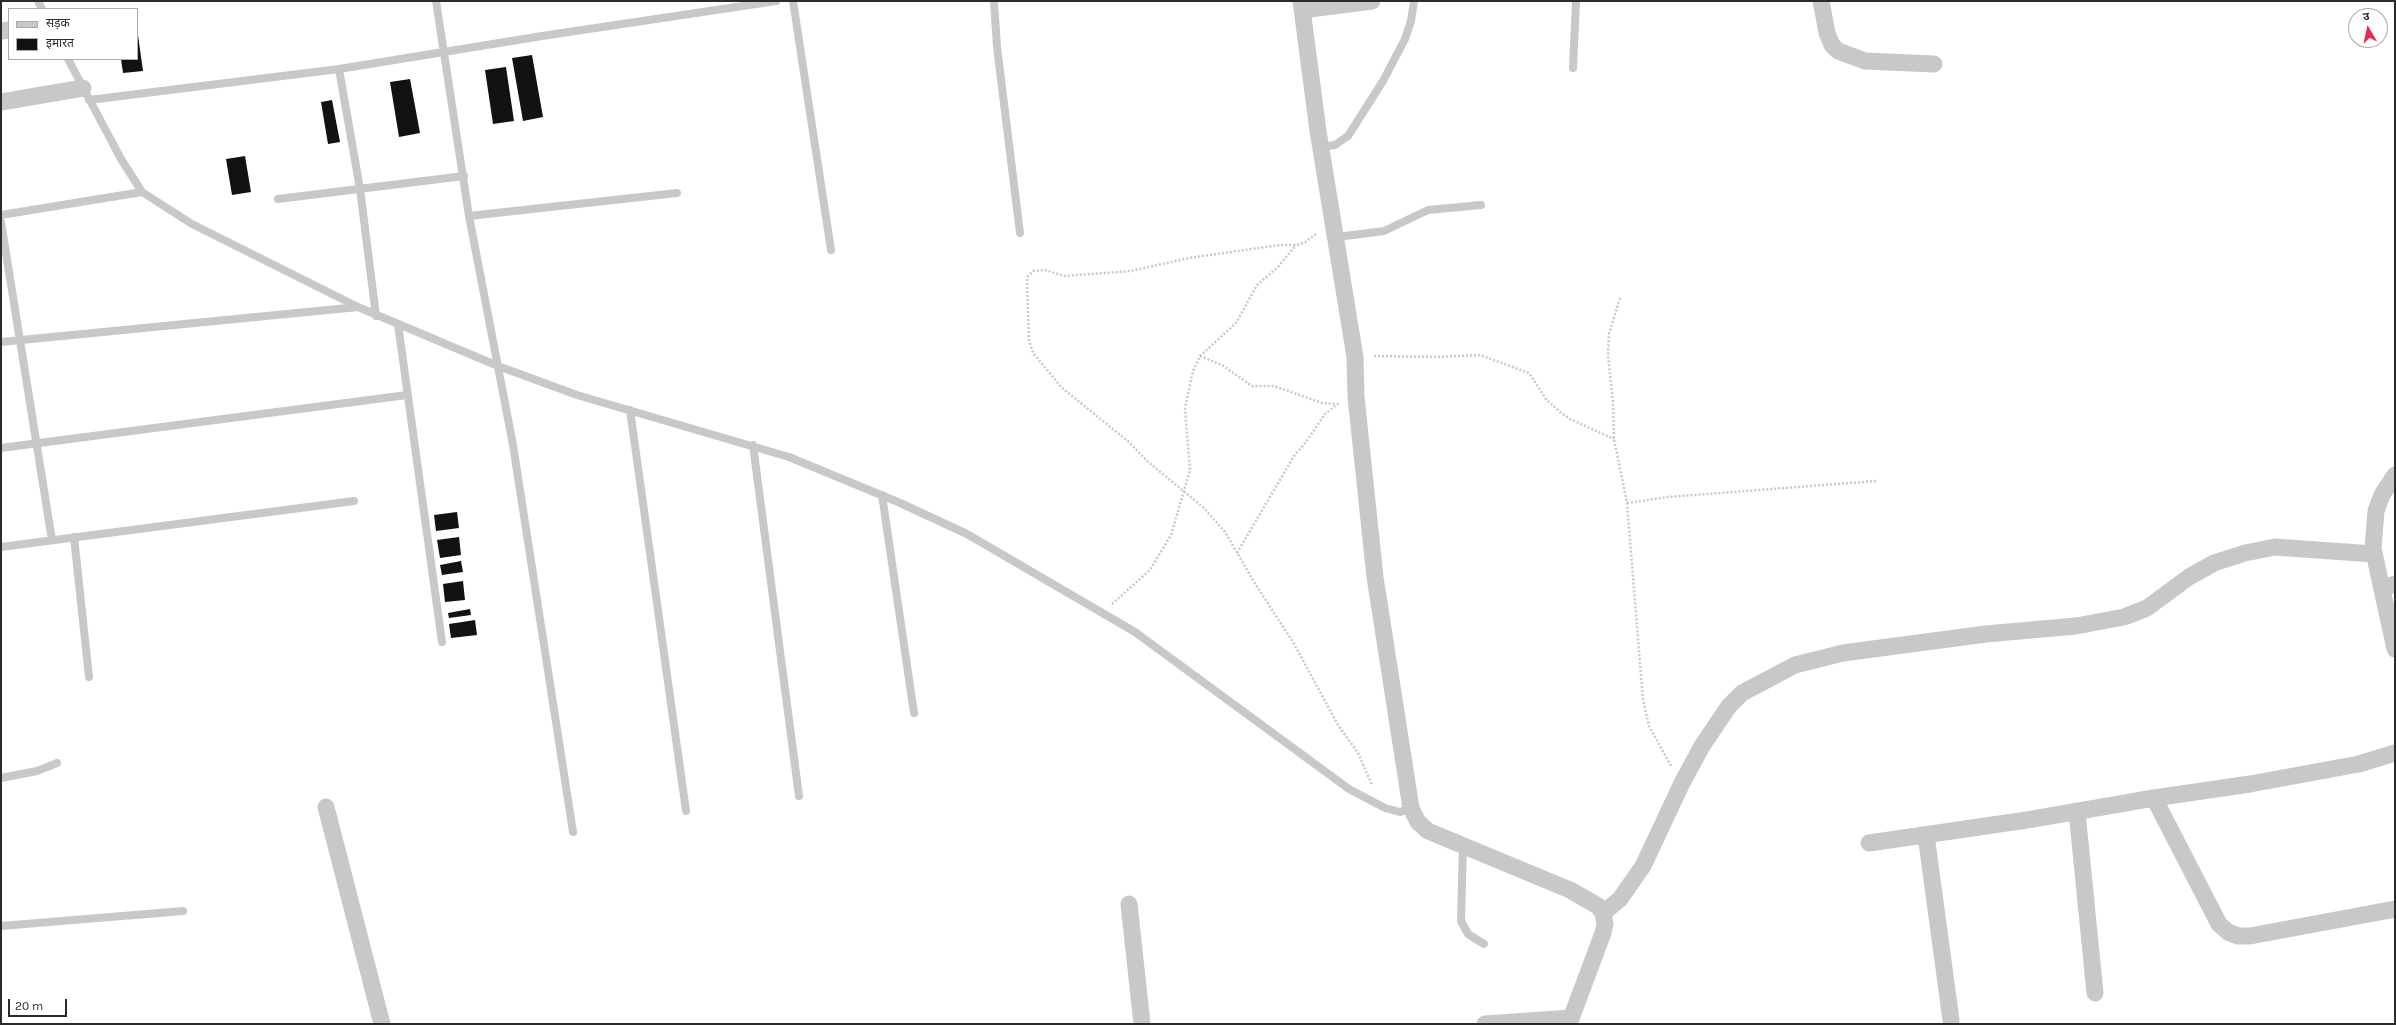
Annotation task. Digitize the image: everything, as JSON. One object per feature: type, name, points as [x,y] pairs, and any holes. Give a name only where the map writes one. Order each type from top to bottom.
[{"type":"street","points":[[1372,1],[1302,6],[1321,147],[1336,229],[1355,357],[1356,397],[1375,576],[1411,808],[1418,822],[1428,830],[1580,895],[1598,906],[1603,913],[1605,924],[1570,1021],[1485,1024]]},
{"type":"street","points":[[1821,1],[1827,34],[1832,45],[1838,51],[1865,61],[1934,64]]},
{"type":"street","points":[[1,102],[86,94]]},
{"type":"street","points":[[2395,475],[2382,494],[2376,511],[2373,531],[2374,554],[2388,586],[2395,648]]},
{"type":"street","points":[[1603,913],[1620,899],[1643,866],[1682,783],[1702,746],[1729,706],[1742,693],[1795,665],[1843,654],[1903,645],[1986,634],[2076,626],[2124,617],[2147,608],[2189,577],[2208,566],[2245,553],[2275,547],[2374,554]]},
{"type":"street","points":[[1869,843],[2077,812],[2394,758]]},
{"type":"street","points":[[2154,798],[2219,924],[2228,932],[2238,936],[2250,936],[2395,909]]},
{"type":"street","points":[[326,807],[382,1024]]},
{"type":"street","points":[[2077,812],[2095,993]]},
{"type":"street","points":[[1926,835],[1951,1020]]},
{"type":"street","points":[[1129,904],[1142,1024]]},
{"type":"lane","points":[[436,1],[469,216],[513,445],[573,832]]},
{"type":"lane","points":[[86,94],[339,69],[776,1]]},
{"type":"lane","points":[[793,1],[831,250]]},
{"type":"lane","points":[[994,1],[997,47],[1020,233]]},
{"type":"lane","points":[[1321,147],[1335,145],[1348,136],[1383,81],[1405,38],[1411,21],[1414,1]]},
{"type":"lane","points":[[1573,68],[1576,1]]},
{"type":"lane","points":[[69,60],[86,94],[142,192],[192,224],[376,316],[498,366],[577,395],[753,445],[789,457],[882,495],[967,534],[1102,612],[1161,649],[1349,789],[1385,808],[1400,812],[1411,808]]},
{"type":"lane","points":[[339,69],[360,189],[376,316]]},
{"type":"lane","points":[[278,199],[464,176]]},
{"type":"lane","points":[[1,215],[142,192]]},
{"type":"lane","points":[[469,216],[677,193]]},
{"type":"lane","points":[[1336,229],[1384,231],[1428,210],[1481,205]]},
{"type":"lane","points":[[1,222],[52,540]]},
{"type":"lane","points":[[1,342],[358,307]]},
{"type":"lane","points":[[398,324],[442,642]]},
{"type":"lane","points":[[1,448],[407,395]]},
{"type":"lane","points":[[630,410],[686,811]]},
{"type":"lane","points":[[753,445],[799,796]]},
{"type":"lane","points":[[882,495],[914,713]]},
{"type":"lane","points":[[1,547],[354,501]]},
{"type":"lane","points":[[74,537],[89,677]]},
{"type":"lane","points":[[1,778],[37,771],[56,763]]},
{"type":"lane","points":[[1463,845],[1461,922],[1468,934],[1484,944]]},
{"type":"lane","points":[[1,926],[183,911]]},
{"type":"path","points":[[1336,229],[1296,245],[1280,245],[1189,258],[1131,271],[1064,276],[1045,270],[1033,272],[1028,276],[1028,340],[1033,353],[1045,370],[1082,406],[1129,442],[1147,461],[1185,491],[1225,532],[1236,554],[1294,642],[1338,725],[1358,753],[1377,798],[1385,808]]},
{"type":"path","points":[[1102,612],[1150,570],[1162,554],[1171,535],[1190,470],[1185,408],[1193,371],[1200,356],[1236,323],[1244,312],[1257,285],[1278,266],[1296,245]]},
{"type":"path","points":[[1620,298],[1609,334],[1608,348],[1614,440],[1627,502],[1643,700],[1649,726],[1682,783]]},
{"type":"path","points":[[1355,357],[1437,358],[1480,355],[1529,373],[1546,399],[1560,412],[1570,419],[1614,440]]},
{"type":"path","points":[[1200,356],[1222,365],[1252,386],[1274,386],[1322,403],[1336,404]]},
{"type":"path","points":[[1236,554],[1294,456],[1306,442],[1325,414],[1336,404],[1356,397]]},
{"type":"path","points":[[1627,502],[1668,497],[1876,481]]},
{"type":"building","points":[[138,35],[143,71],[123,73],[121,60],[138,60]]},
{"type":"building","points":[[532,55],[543,117],[523,121],[512,58]]},
{"type":"building","points":[[506,67],[514,121],[493,124],[485,70]]},
{"type":"building","points":[[410,79],[420,133],[399,137],[390,82]]},
{"type":"building","points":[[332,100],[340,142],[328,144],[321,102]]},
{"type":"building","points":[[245,156],[251,192],[232,195],[226,159]]},
{"type":"building","points":[[457,512],[459,528],[436,531],[434,515]]},
{"type":"building","points":[[459,537],[461,555],[440,558],[437,540]]},
{"type":"building","points":[[461,561],[463,572],[442,575],[440,565]]},
{"type":"building","points":[[463,581],[465,600],[445,602],[443,584]]},
{"type":"building","points":[[470,609],[471,615],[449,618],[448,613]]},
{"type":"building","points":[[475,620],[477,635],[451,638],[449,624]]}]
